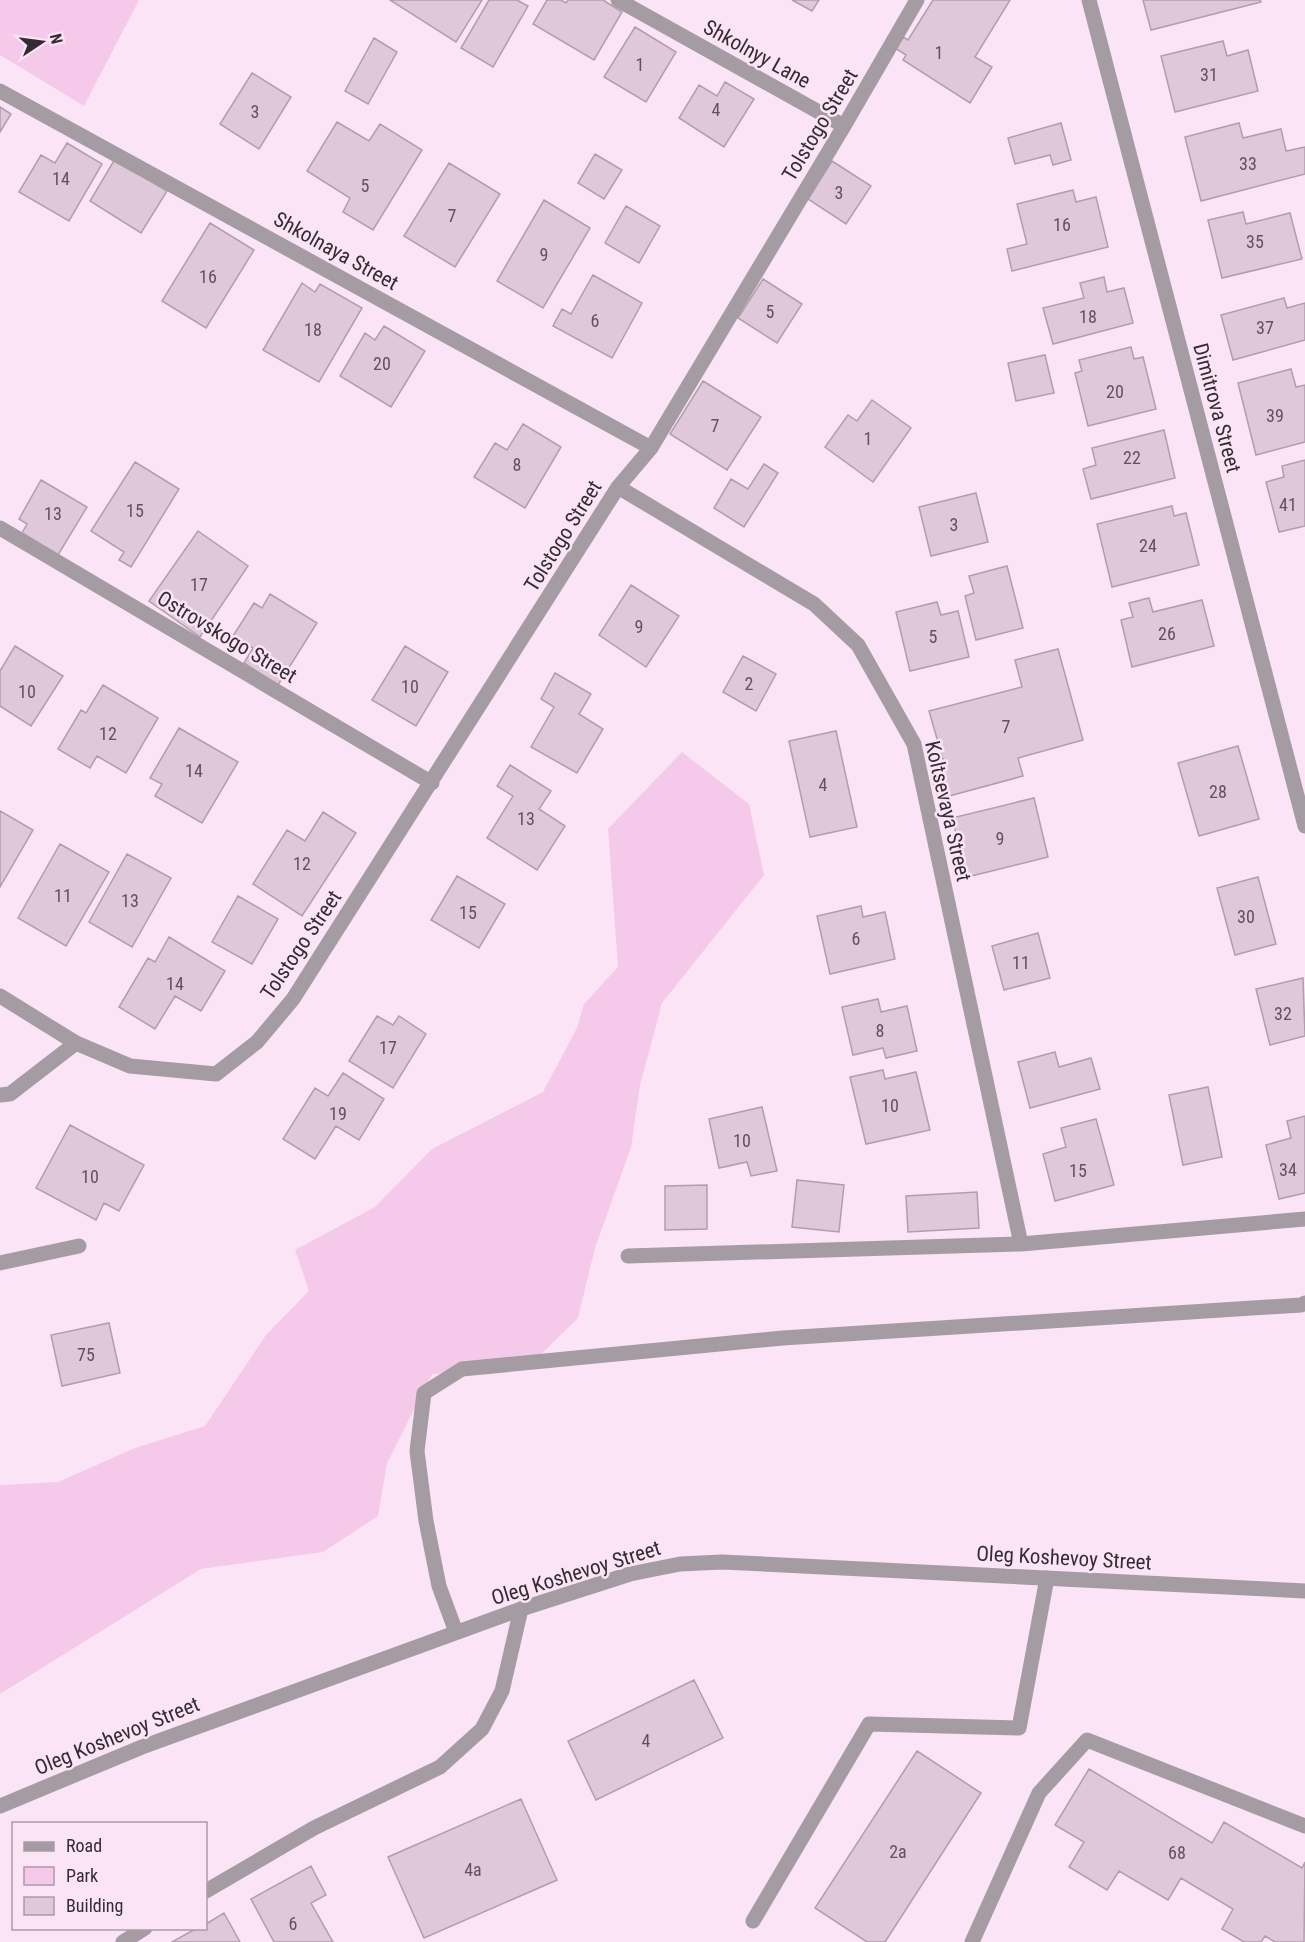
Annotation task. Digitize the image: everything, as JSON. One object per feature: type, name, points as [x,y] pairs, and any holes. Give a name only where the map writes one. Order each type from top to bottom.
[{"type":"street","name":"Shkolnyy Lane","points":[[618,0],[844,126]]},
{"type":"street","name":"Tolstogo Street","points":[[76,1043],[130,1066],[216,1074],[257,1042],[293,999],[618,488],[651,448],[917,0]]},
{"type":"street","name":"Dimitrova Street","points":[[1089,0],[1305,826]]},
{"type":"street","name":"Shkolnaya Street","points":[[0,91],[651,448]]},
{"type":"street","name":"Koltsevaya Street","points":[[618,488],[814,604],[858,645],[914,744],[1021,1244]]},
{"type":"street","name":"Ostrovskogo Street","points":[[0,528],[432,783]]},
{"type":"street","points":[[0,996],[76,1043],[10,1094],[0,1095]]},
{"type":"street","points":[[628,1256],[1021,1244],[1305,1219]]},
{"type":"street","points":[[0,1263],[79,1246]]},
{"type":"street","points":[[456,1632],[440,1586],[426,1521],[417,1451],[424,1393],[462,1369],[783,1338],[1305,1303]]},
{"type":"street","name":"Oleg Koshevoy Street","points":[[0,1806],[142,1747],[456,1632],[630,1574],[680,1564],[722,1563],[1305,1592]]},
{"type":"street","points":[[753,1921],[869,1724],[1018,1728],[1047,1578]]},
{"type":"street","points":[[207,1890],[314,1828],[440,1767],[482,1730],[502,1691],[521,1609]]},
{"type":"street","points":[[972,1942],[1039,1793],[1087,1740],[1305,1826]]},
{"type":"street","points":[[123,1942],[143,1930]]},
{"type":"green space","points":[[0,0],[139,0],[84,106],[0,55]]},
{"type":"green space","points":[[682,752],[749,804],[764,875],[662,1003],[640,1085],[631,1147],[595,1248],[578,1318],[525,1370],[432,1374],[387,1463],[378,1516],[323,1552],[201,1569],[0,1694],[0,1485],[58,1482],[135,1448],[205,1426],[266,1335],[309,1291],[295,1250],[375,1207],[432,1149],[543,1092],[577,1028],[584,1004],[618,967],[608,829]]},
{"type":"building","points":[[390,0],[482,0],[456,42]]},
{"type":"building","points":[[489,0],[517,0],[528,6],[493,67],[461,48]]},
{"type":"building","points":[[547,0],[561,0],[566,3],[568,0],[603,0],[622,12],[594,60],[533,24]]},
{"type":"building","points":[[792,0],[819,0],[812,11]]},
{"type":"building","points":[[933,0],[1010,0],[975,57],[992,67],[970,103],[903,60],[906,55],[895,48],[903,37],[908,40]]},
{"type":"building","points":[[1143,0],[1260,0],[1261,2],[1151,30]]},
{"type":"building","points":[[635,27],[676,52],[646,102],[604,77]]},
{"type":"building","points":[[374,38],[397,52],[368,104],[345,91]]},
{"type":"building","points":[[1223,41],[1227,56],[1248,50],[1258,91],[1175,112],[1161,56]]},
{"type":"building","points":[[252,73],[291,97],[259,149],[220,124]]},
{"type":"building","points":[[725,82],[754,99],[724,147],[679,118],[699,85],[717,96]]},
{"type":"building","points":[[0,107],[11,114],[0,132]]},
{"type":"building","points":[[337,122],[369,141],[380,124],[422,150],[373,230],[343,212],[350,198],[307,171]]},
{"type":"building","points":[[1061,123],[1071,160],[1053,165],[1050,155],[1015,164],[1008,138]]},
{"type":"building","points":[[1239,123],[1243,138],[1281,129],[1286,151],[1305,147],[1305,174],[1201,201],[1185,137]]},
{"type":"building","points":[[67,143],[102,164],[69,221],[19,192],[41,155],[55,163]]},
{"type":"building","points":[[595,154],[622,170],[604,199],[578,183]]},
{"type":"building","points":[[115,159],[167,191],[141,233],[90,201]]},
{"type":"building","points":[[832,161],[871,186],[846,224],[808,199]]},
{"type":"building","points":[[449,163],[500,194],[455,267],[404,236]]},
{"type":"building","points":[[1073,190],[1076,202],[1096,197],[1108,247],[1012,271],[1007,249],[1027,244],[1017,204]]},
{"type":"building","points":[[544,200],[590,228],[543,308],[497,281]]},
{"type":"building","points":[[626,206],[660,226],[639,263],[605,243]]},
{"type":"building","points":[[1243,212],[1246,224],[1290,213],[1302,259],[1222,278],[1208,220]]},
{"type":"building","points":[[210,223],[254,250],[206,328],[162,301]]},
{"type":"building","points":[[593,275],[642,303],[612,358],[553,326],[562,309],[571,314]]},
{"type":"building","points":[[1104,277],[1107,292],[1124,288],[1133,323],[1053,344],[1043,308],[1084,298],[1080,283]]},
{"type":"building","points":[[763,279],[802,304],[777,343],[738,318]]},
{"type":"building","points":[[302,283],[315,292],[320,284],[362,308],[319,382],[263,350]]},
{"type":"building","points":[[1284,298],[1287,308],[1305,303],[1305,340],[1233,360],[1221,315]]},
{"type":"building","points":[[384,326],[425,351],[391,407],[340,376],[365,333],[375,340]]},
{"type":"building","points":[[1131,347],[1134,359],[1143,357],[1156,409],[1088,426],[1075,373],[1082,371],[1079,360]]},
{"type":"building","points":[[1045,355],[1054,393],[1016,401],[1008,363]]},
{"type":"building","points":[[1291,369],[1296,387],[1305,385],[1305,442],[1256,455],[1238,383]]},
{"type":"building","points":[[703,381],[761,417],[727,470],[670,434]]},
{"type":"building","points":[[872,400],[911,428],[873,482],[825,447],[848,415],[857,421]]},
{"type":"building","points":[[523,424],[561,447],[525,508],[474,477],[495,443],[507,450]]},
{"type":"building","points":[[1164,430],[1175,478],[1091,499],[1083,469],[1096,465],[1092,448]]},
{"type":"building","points":[[1305,460],[1305,526],[1279,532],[1266,482],[1284,477],[1282,466]]},
{"type":"building","points":[[135,462],[179,489],[131,567],[119,560],[124,552],[91,531]]},
{"type":"building","points":[[764,464],[778,473],[744,527],[714,508],[731,479],[748,489]]},
{"type":"building","points":[[41,480],[87,507],[58,555],[22,533],[27,524],[19,519]]},
{"type":"building","points":[[976,493],[988,542],[931,556],[919,507]]},
{"type":"building","points":[[1172,506],[1174,516],[1186,513],[1199,565],[1112,587],[1097,524]]},
{"type":"building","points":[[198,531],[248,566],[200,637],[149,601]]},
{"type":"building","points":[[1007,566],[1023,628],[976,640],[965,596],[974,593],[969,576]]},
{"type":"building","points":[[631,585],[679,616],[646,667],[599,635]]},
{"type":"building","points":[[270,594],[317,623],[278,685],[244,663],[253,648],[233,636],[254,603],[262,608]]},
{"type":"building","points":[[1149,598],[1153,612],[1202,600],[1214,646],[1132,667],[1121,620],[1133,617],[1129,603]]},
{"type":"building","points":[[937,602],[941,615],[958,611],[969,657],[910,671],[896,612]]},
{"type":"building","points":[[15,646],[63,676],[31,726],[0,706],[0,671]]},
{"type":"building","points":[[405,646],[448,672],[416,726],[372,700]]},
{"type":"building","points":[[1058,649],[1083,740],[1018,758],[1023,776],[938,799],[931,774],[946,770],[929,711],[1022,687],[1015,660]]},
{"type":"building","points":[[743,656],[776,674],[756,711],[723,692]]},
{"type":"building","points":[[555,673],[591,694],[579,714],[603,729],[577,773],[531,747],[554,707],[541,699]]},
{"type":"building","points":[[103,685],[158,718],[126,773],[97,756],[90,768],[58,749],[81,710],[86,713]]},
{"type":"building","points":[[179,728],[238,762],[202,823],[155,796],[162,784],[150,778]]},
{"type":"building","points":[[836,731],[857,827],[810,837],[789,741]]},
{"type":"building","points":[[1238,746],[1259,819],[1199,836],[1178,763]]},
{"type":"building","points":[[510,765],[551,791],[539,809],[565,826],[537,870],[487,838],[513,796],[497,786]]},
{"type":"building","points":[[1034,798],[1048,857],[967,877],[952,818]]},
{"type":"building","points":[[0,811],[33,830],[0,887]]},
{"type":"building","points":[[323,812],[356,833],[302,916],[253,884],[287,830],[305,841]]},
{"type":"building","points":[[60,844],[109,872],[66,946],[18,918]]},
{"type":"building","points":[[127,854],[171,878],[132,947],[89,922]]},
{"type":"building","points":[[457,876],[505,904],[479,948],[431,920]]},
{"type":"building","points":[[1258,877],[1276,944],[1235,955],[1217,888]]},
{"type":"building","points":[[238,896],[278,919],[252,964],[212,942]]},
{"type":"building","points":[[861,906],[863,917],[885,912],[895,959],[830,974],[817,916]]},
{"type":"building","points":[[1038,933],[1050,978],[1004,990],[992,946]]},
{"type":"building","points":[[169,937],[225,971],[201,1011],[175,996],[155,1029],[119,1007],[148,958],[155,962]]},
{"type":"building","points":[[1303,978],[1305,1036],[1270,1045],[1256,989]]},
{"type":"building","points":[[878,999],[881,1012],[907,1006],[917,1051],[886,1058],[883,1048],[853,1055],[842,1007]]},
{"type":"building","points":[[377,1016],[393,1025],[399,1016],[426,1034],[393,1088],[349,1061]]},
{"type":"building","points":[[1055,1052],[1059,1067],[1091,1058],[1100,1089],[1030,1108],[1018,1062]]},
{"type":"building","points":[[883,1070],[885,1079],[916,1072],[930,1130],[866,1144],[850,1077]]},
{"type":"building","points":[[343,1073],[384,1099],[359,1140],[336,1126],[315,1159],[283,1139],[315,1088],[328,1096]]},
{"type":"building","points":[[1208,1087],[1222,1157],[1183,1165],[1169,1095]]},
{"type":"building","points":[[762,1107],[777,1171],[751,1176],[747,1162],[719,1168],[709,1119]]},
{"type":"building","points":[[1305,1116],[1305,1193],[1279,1199],[1266,1145],[1291,1138],[1287,1121]]},
{"type":"building","points":[[1096,1119],[1114,1185],[1055,1201],[1043,1154],[1066,1147],[1061,1128]]},
{"type":"building","points":[[70,1125],[144,1165],[119,1211],[104,1203],[96,1220],[36,1188]]},
{"type":"building","points":[[797,1180],[844,1185],[839,1232],[792,1227]]},
{"type":"building","points":[[707,1185],[707,1229],[665,1230],[665,1186]]},
{"type":"building","points":[[977,1192],[979,1228],[908,1232],[906,1196]]},
{"type":"building","points":[[109,1323],[120,1373],[62,1386],[51,1335]]},
{"type":"building","points":[[694,1680],[723,1738],[596,1800],[568,1741]]},
{"type":"building","points":[[917,1751],[981,1793],[885,1942],[867,1942],[815,1908]]},
{"type":"building","points":[[1089,1769],[1212,1843],[1224,1822],[1302,1868],[1305,1862],[1304,1942],[1275,1942],[1265,1936],[1261,1942],[1244,1942],[1222,1929],[1233,1909],[1181,1878],[1168,1900],[1119,1871],[1107,1890],[1069,1867],[1084,1842],[1055,1825]]},
{"type":"building","points":[[521,1799],[557,1880],[424,1938],[388,1857]]},
{"type":"building","points":[[311,1866],[326,1895],[311,1903],[333,1942],[274,1942],[251,1899]]},
{"type":"building","points":[[224,1913],[240,1942],[172,1942],[193,1930],[207,1930],[207,1923]]}]
